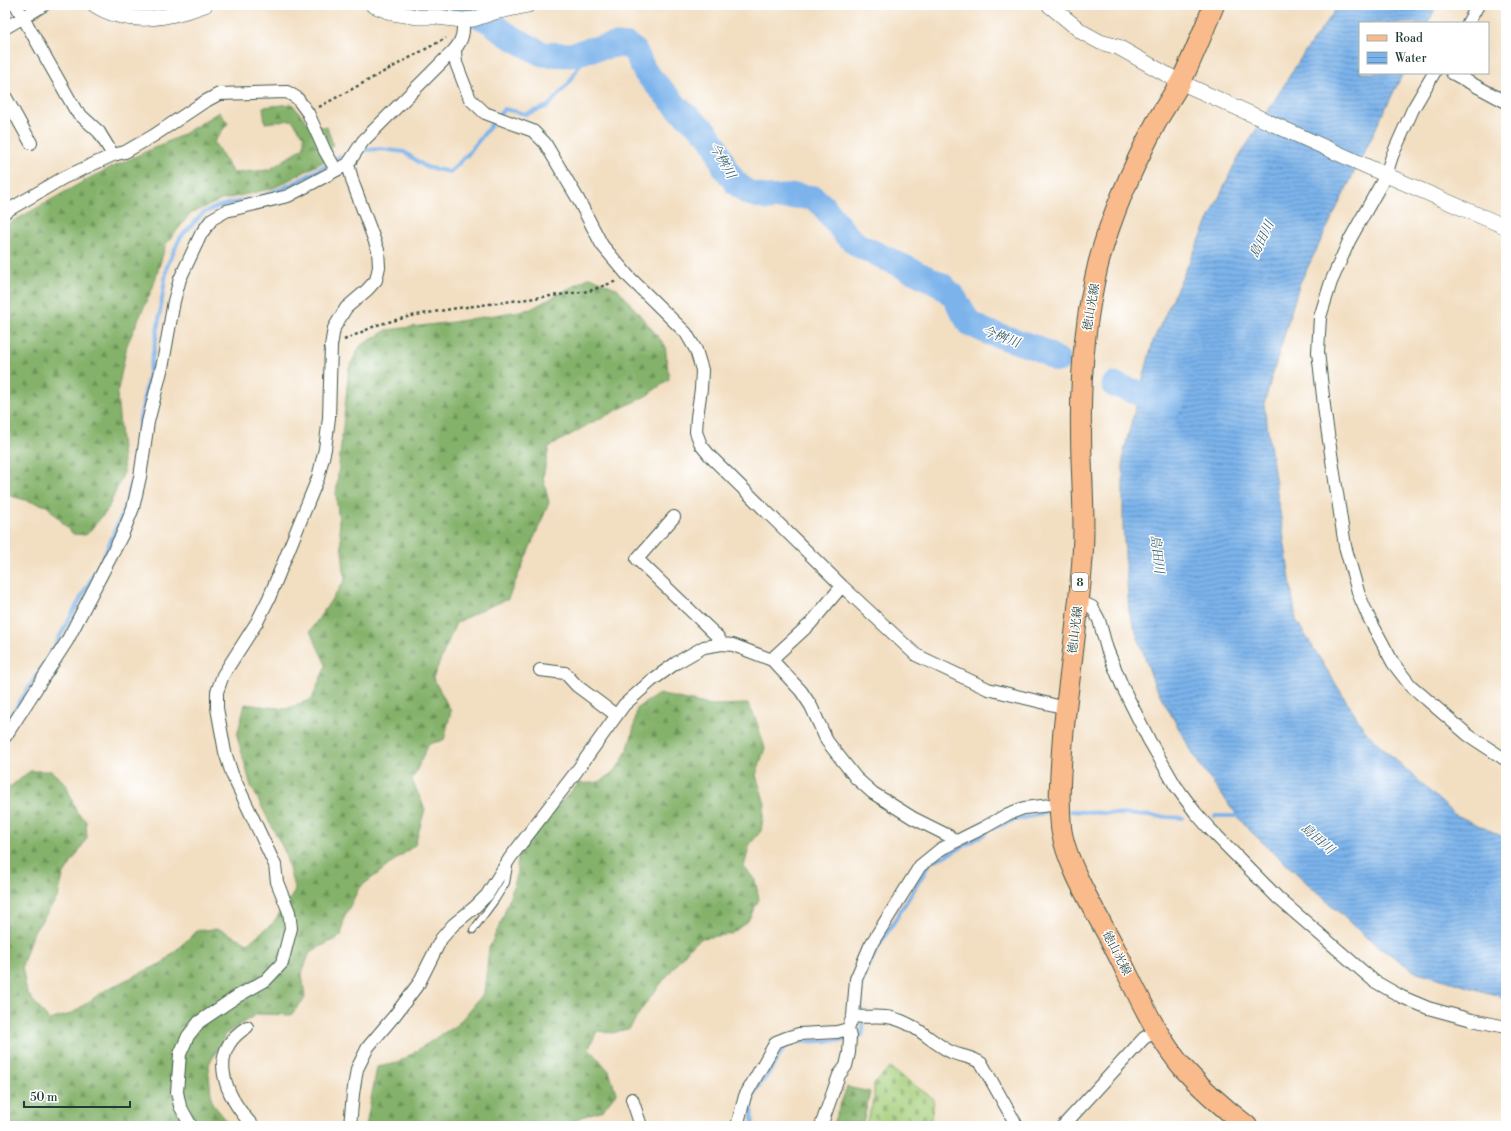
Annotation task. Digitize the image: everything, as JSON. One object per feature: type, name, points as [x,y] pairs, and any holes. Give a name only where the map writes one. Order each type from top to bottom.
[{"type":"main road","name":"徳山光線","points":[[1214,5],[1187,85],[1160,116],[1128,179],[1111,224],[1098,265],[1089,311],[1082,383],[1081,430],[1083,548],[1079,601],[1066,708],[1060,775],[1060,804],[1061,830],[1069,856],[1083,887],[1157,1031],[1183,1068],[1205,1091],[1247,1126]]},
{"type":"street","points":[[16,5],[76,111],[99,132],[113,155]]},
{"type":"street","points":[[5,28],[44,5]]},
{"type":"street","points":[[95,5],[105,11],[125,18],[142,19],[162,17],[205,5]]},
{"type":"street","points":[[373,5],[393,13],[418,17],[437,17],[463,24],[492,8],[528,5]]},
{"type":"street","points":[[1049,5],[1082,32],[1100,42],[1118,47],[1187,85],[1506,227]]},
{"type":"street","points":[[1469,22],[1478,5]]},
{"type":"street","points":[[5,737],[66,641],[125,528],[133,508],[140,477],[148,422],[163,363],[174,301],[180,279],[201,234],[212,219],[226,211],[288,196],[348,164],[363,140],[445,59],[455,51],[462,35],[463,24]]},
{"type":"street","points":[[455,51],[456,63],[470,99],[485,114],[533,131],[545,143],[578,199],[602,245],[629,276],[686,333],[696,350],[702,370],[702,389],[696,432],[701,445],[710,456],[842,586],[916,655],[988,689],[1066,708]]},
{"type":"street","points":[[1433,74],[1413,109],[1392,156],[1380,172],[1330,282],[1320,317],[1318,352],[1325,414],[1345,546],[1359,595],[1369,618],[1393,663],[1410,685],[1468,735],[1506,760]]},
{"type":"street","points":[[1454,74],[1506,102]]},
{"type":"street","points":[[5,212],[63,178],[113,155],[125,152],[219,94],[287,92],[297,98],[308,113],[325,151],[336,170]]},
{"type":"street","points":[[5,96],[31,143]]},
{"type":"street","points":[[191,1126],[180,1106],[177,1092],[180,1054],[188,1036],[199,1022],[236,997],[266,980],[282,963],[291,928],[289,912],[278,882],[275,865],[232,774],[225,752],[217,708],[217,692],[223,675],[257,622],[269,598],[318,478],[325,449],[329,418],[331,346],[334,328],[346,308],[376,280],[379,267],[378,250],[353,183],[348,164]]},
{"type":"street","points":[[674,517],[637,559],[718,637],[722,644]]},
{"type":"street","points":[[772,660],[811,623],[842,586]]},
{"type":"street","points":[[1079,601],[1092,607],[1099,620],[1107,648],[1123,688],[1149,740],[1175,785],[1208,827],[1278,898],[1374,981],[1402,997],[1428,1008],[1472,1020],[1506,1027]]},
{"type":"street","points":[[350,1126],[357,1069],[368,1047],[419,983],[441,939],[453,925],[475,907],[487,894],[510,858],[576,772],[624,705],[651,680],[676,663],[704,647],[722,644],[734,645],[772,660],[801,691],[811,706],[827,741],[856,778],[872,793],[913,818],[949,836],[955,842]]},
{"type":"street","points":[[540,670],[565,673],[577,686],[616,715]]},
{"type":"street","points":[[821,1126],[839,1075],[846,1066],[850,1037],[848,1028],[853,1016],[856,979],[870,946],[920,866],[941,849],[1008,814],[1024,808],[1060,804]]},
{"type":"street","points":[[853,1016],[859,1018],[874,1016],[893,1018],[906,1023],[952,1052],[977,1059],[982,1064],[1017,1126]]},
{"type":"street","points":[[247,1027],[237,1033],[226,1048],[222,1061],[223,1075],[234,1100],[253,1126]]},
{"type":"street","points":[[737,1126],[745,1096],[776,1042],[800,1034],[837,1032],[848,1028]]},
{"type":"street","points":[[1062,1126],[1144,1038],[1157,1031]]},
{"type":"street","points":[[632,1099],[642,1126]]},
{"type":"lane","points":[[473,930],[506,883],[510,858]]},
{"type":"path","points":[[308,113],[463,24]]},
{"type":"path","points":[[331,346],[377,325],[411,316],[451,309],[589,291],[629,276]]},
{"type":"green space","points":[[292,104],[310,126],[327,127],[333,145],[323,162],[274,188],[221,200],[190,214],[166,244],[153,287],[127,345],[117,394],[124,472],[107,511],[86,535],[73,534],[47,506],[7,495],[5,496],[5,226],[93,176],[180,136],[219,112],[228,123],[214,142],[233,173],[269,170],[304,147],[304,136],[292,120],[265,123],[263,107]]},
{"type":"green space","points":[[590,277],[618,289],[665,345],[669,379],[646,396],[591,423],[549,447],[543,477],[549,503],[508,599],[479,611],[456,623],[433,678],[451,711],[444,740],[429,744],[412,780],[425,809],[415,845],[359,888],[344,918],[341,936],[310,952],[302,973],[305,998],[291,1015],[257,1014],[228,1032],[208,1066],[212,1103],[231,1126],[5,1126],[5,787],[11,786],[30,771],[51,771],[66,784],[76,811],[86,821],[87,838],[63,876],[58,897],[32,935],[22,966],[27,993],[49,1020],[71,1014],[107,989],[162,963],[198,930],[219,929],[248,943],[272,924],[295,891],[284,850],[251,786],[237,736],[245,704],[286,709],[312,699],[326,665],[310,631],[345,580],[336,494],[349,368],[360,346],[387,330],[453,322],[531,309]]},
{"type":"green space","points":[[659,694],[710,705],[748,704],[755,717],[765,748],[756,775],[765,804],[761,831],[750,844],[744,867],[755,880],[759,899],[748,921],[731,934],[702,938],[689,948],[645,1004],[630,1028],[613,1033],[597,1031],[589,1048],[609,1071],[616,1093],[603,1110],[579,1118],[573,1126],[366,1126],[377,1067],[397,1063],[458,1024],[484,993],[489,948],[502,920],[516,879],[518,856],[557,806],[579,783],[598,782],[617,768],[623,759],[631,740],[637,708]]},
{"type":"green space","points":[[890,1068],[934,1099],[930,1126],[865,1126],[874,1100],[874,1084]]},
{"type":"green space","points":[[847,1087],[870,1092],[863,1123],[861,1126],[832,1126]]},
{"type":"water","name":"島田川","points":[[1339,5],[1437,5],[1428,22],[1359,22],[1359,74],[1403,74],[1299,285],[1264,404],[1296,620],[1365,731],[1454,814],[1506,838],[1506,998],[1414,971],[1367,938],[1246,827],[1200,766],[1155,686],[1129,612],[1123,526],[1123,455],[1153,341],[1233,167],[1302,56]]},
{"type":"waterway","name":"今桝川","points":[[118,5],[132,8],[153,8],[174,5]]},
{"type":"waterway","name":"今桝川","points":[[406,5],[417,8],[453,6],[465,9],[491,22],[506,34],[542,54],[571,55],[616,45],[628,46],[635,51],[645,72],[678,108],[706,132],[716,146],[725,168],[735,182],[748,193],[768,198],[798,196],[814,198],[824,207],[846,235],[858,245],[942,285],[954,297],[969,323],[987,332],[1037,348],[1058,360]]},
{"type":"waterway","points":[[366,150],[381,149],[404,152],[426,167],[450,172],[468,154],[504,109],[526,114],[548,106],[569,83],[588,50]]},
{"type":"waterway","points":[[260,197],[302,180],[340,156]]},
{"type":"waterway","points":[[5,725],[53,649],[106,552],[126,504],[133,473],[140,419],[157,333],[167,266],[180,238],[203,213],[219,206],[251,199]]},
{"type":"waterway","name":"今桝川","points":[[1114,385],[1171,403]]},
{"type":"waterway","points":[[1070,811],[1183,818]]},
{"type":"waterway","points":[[994,828],[1015,820],[1045,813]]},
{"type":"waterway","points":[[1215,816],[1242,816]]},
{"type":"waterway","points":[[936,860],[959,849],[986,833]]},
{"type":"waterway","points":[[861,1010],[861,987],[866,970],[879,946],[929,865]]},
{"type":"waterway","points":[[853,1039],[862,1035],[863,1020]]},
{"type":"waterway","points":[[753,1126],[751,1101],[756,1089],[766,1077],[785,1047],[795,1042],[847,1040]]}]
